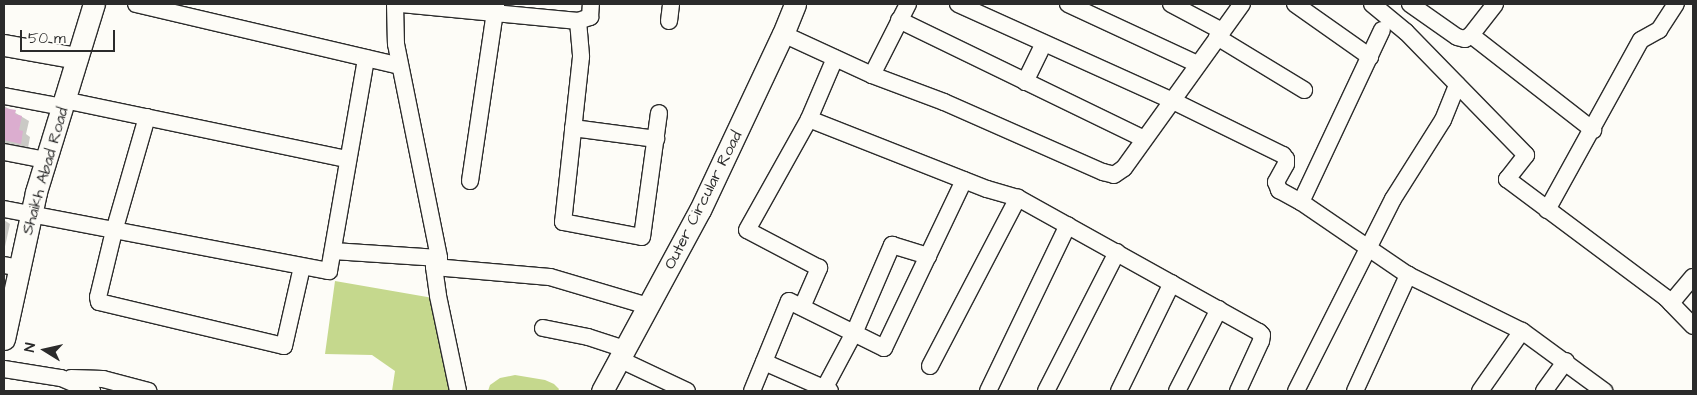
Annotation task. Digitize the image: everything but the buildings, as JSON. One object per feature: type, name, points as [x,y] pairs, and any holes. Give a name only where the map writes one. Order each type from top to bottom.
[{"type":"main road","name":"Shaikh Abad Road","points":[[4,340],[11,267],[31,215],[94,4]]},
{"type":"main road","name":"Outer Circular Road","points":[[602,391],[700,210],[784,34],[795,4]]},
{"type":"main road","points":[[4,45],[77,58]]},
{"type":"street","points":[[136,4],[400,66]]},
{"type":"street","points":[[395,4],[396,44],[437,262],[438,296],[458,391]]},
{"type":"street","points":[[401,4],[496,8],[578,21],[590,17],[591,4]]},
{"type":"street","points":[[670,21],[671,4]]},
{"type":"street","points":[[872,75],[908,4]]},
{"type":"street","points":[[958,4],[1171,100],[1283,155],[1286,159],[1286,164],[1276,182],[1277,188],[1301,202],[1408,275],[1522,331],[1566,361],[1604,391]]},
{"type":"street","points":[[1068,4],[1197,64]]},
{"type":"street","points":[[1171,4],[1304,90]]},
{"type":"street","points":[[784,34],[872,75],[944,102],[1102,172],[1114,175],[1124,168],[1171,100],[1242,4]]},
{"type":"street","points":[[1295,4],[1370,56]]},
{"type":"street","points":[[1372,4],[1406,32],[1526,154],[1507,179],[1671,304],[1693,326]]},
{"type":"street","points":[[1410,4],[1457,37],[1465,39],[1471,35],[1495,4]]},
{"type":"street","points":[[1547,210],[1641,40],[1659,30],[1676,4]]},
{"type":"street","points":[[470,181],[496,8]]},
{"type":"street","points":[[899,20],[1144,139]]},
{"type":"street","points":[[578,21],[581,57],[563,222],[642,237],[660,114]]},
{"type":"street","points":[[1301,202],[1382,30]]},
{"type":"street","points":[[1471,35],[1592,130]]},
{"type":"street","points":[[1025,82],[1044,43]]},
{"type":"street","points":[[4,209],[329,271],[366,58]]},
{"type":"street","points":[[802,307],[818,268],[747,230],[809,119],[835,58]]},
{"type":"street","points":[[1296,391],[1370,248],[1393,199],[1443,120],[1457,85]]},
{"type":"street","points":[[4,96],[147,117],[347,159]]},
{"type":"street","points":[[147,117],[114,231],[98,297],[99,302],[284,346],[302,267]]},
{"type":"street","points":[[809,119],[964,180],[1018,198],[1172,282],[1262,335],[1238,391]]},
{"type":"street","points":[[573,128],[656,139]]},
{"type":"street","points":[[4,152],[46,160]]},
{"type":"street","points":[[752,391],[789,301],[884,348],[964,180]]},
{"type":"street","points":[[930,366],[1018,198]]},
{"type":"street","points":[[988,391],[1068,224]]},
{"type":"street","points":[[764,362],[827,390],[892,245],[928,256]]},
{"type":"street","points":[[332,250],[550,277],[648,306]]},
{"type":"street","points":[[1046,391],[1117,252]]},
{"type":"street","points":[[1355,391],[1408,275]]},
{"type":"street","points":[[1671,304],[1693,277]]},
{"type":"street","points":[[1119,391],[1172,282]]},
{"type":"street","points":[[1177,391],[1219,309]]},
{"type":"street","points":[[543,328],[588,337],[687,391]]},
{"type":"street","points":[[1480,391],[1522,331]]},
{"type":"street","points":[[1544,391],[1566,361]]},
{"type":"street","points":[[4,369],[61,378],[103,379],[148,391]]},
{"type":"street","points":[[61,378],[92,391]]},
{"type":"green space","points":[[335,281],[433,298],[452,391],[392,391],[395,371],[372,355],[325,354]]},
{"type":"green space","points":[[515,375],[545,380],[554,384],[559,389],[558,391],[488,391],[490,385],[500,378]]}]
